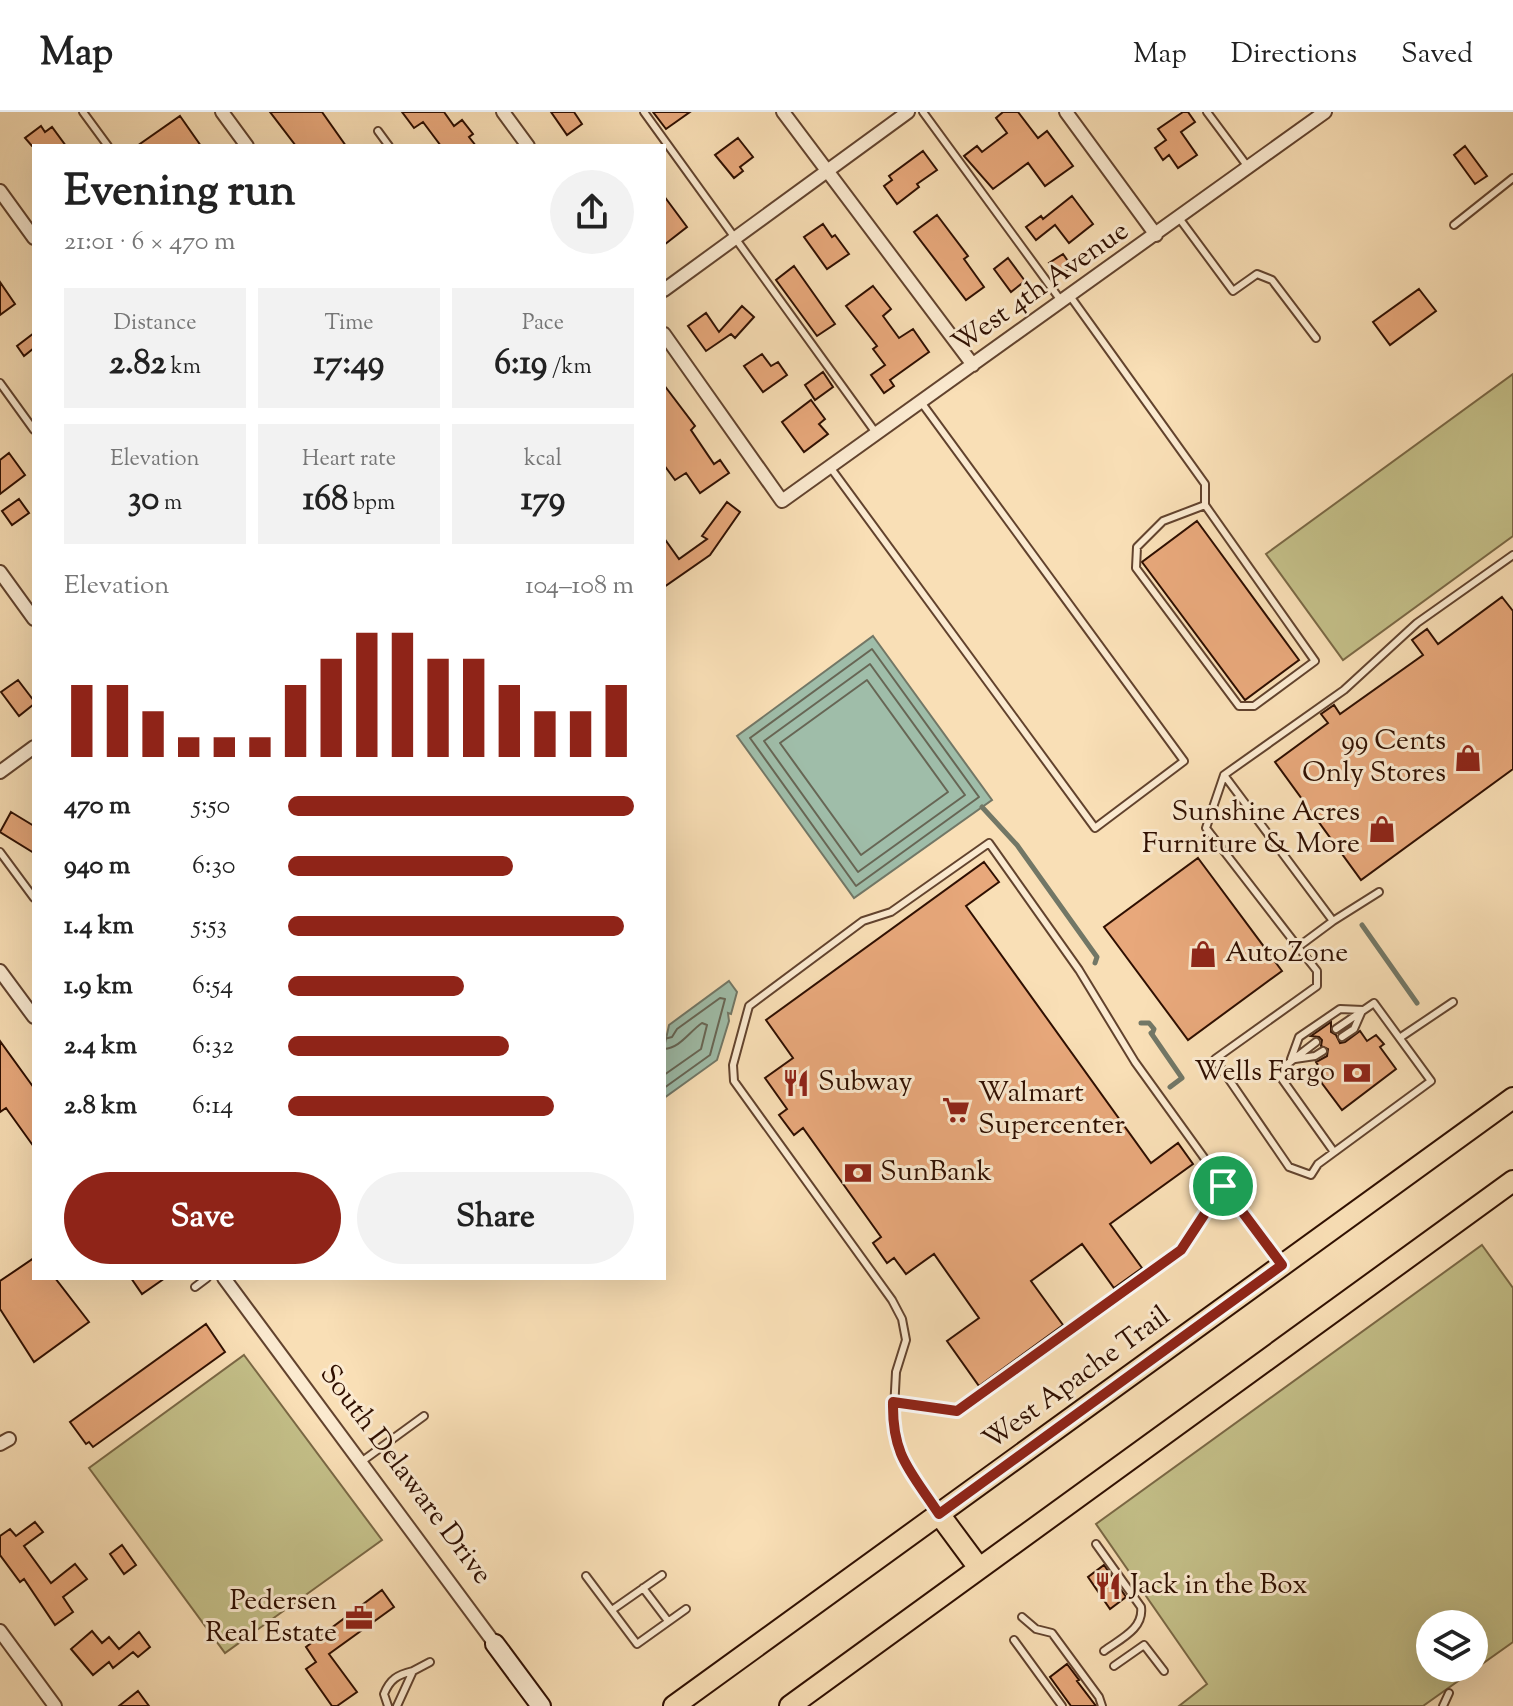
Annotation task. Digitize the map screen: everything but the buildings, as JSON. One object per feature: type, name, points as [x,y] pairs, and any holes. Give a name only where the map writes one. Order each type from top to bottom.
[{"type":"main road","name":"West Apache Trail","points":[[674,1706],[1513,1098]]},
{"type":"main road","points":[[790,1706],[1513,1181]]},
{"type":"main road","points":[[939,1514],[979,1568]]},
{"type":"street","points":[[222,112],[246,144]]},
{"type":"street","points":[[503,112],[527,144]]},
{"type":"street","points":[[783,112],[973,365]]},
{"type":"street","points":[[666,289],[908,112]]},
{"type":"street","points":[[1066,112],[1156,235]]},
{"type":"street","name":"West 4th Avenue","points":[[666,337],[782,501],[1325,112]]},
{"type":"street","points":[[0,191],[32,235]]},
{"type":"street","points":[[0,572],[32,616]]},
{"type":"street","points":[[1,768],[32,748]]},
{"type":"street","points":[[0,971],[32,1014]]},
{"type":"street","name":"South Delaware Drive","points":[[225,1280],[541,1706]]},
{"type":"street","points":[[0,1631],[55,1706]]},
{"type":"lane","points":[[83,112],[107,144]]},
{"type":"lane","points":[[644,112],[877,434]]},
{"type":"lane","points":[[923,112],[1205,484],[1205,505],[1315,661],[1254,706],[1239,706],[1136,568],[1137,547],[1163,521],[1205,505]]},
{"type":"lane","points":[[1207,112],[1248,167]]},
{"type":"lane","points":[[378,131],[388,144]]},
{"type":"lane","points":[[1454,225],[1513,178]]},
{"type":"lane","points":[[1179,218],[1233,291],[1257,274],[1272,280],[1316,338]]},
{"type":"lane","points":[[0,383],[32,427]]},
{"type":"lane","points":[[830,467],[1095,828],[1184,761],[921,402]]},
{"type":"lane","points":[[1336,1029],[1374,1003],[1431,1081],[1318,1164],[1311,1175],[1289,1167],[1215,1059],[1317,986],[1317,971],[1206,828],[1224,775],[1344,690],[1417,623],[1513,555]]},
{"type":"lane","points":[[1224,775],[1333,921]]},
{"type":"lane","points":[[939,1514],[898,1452],[893,1429],[896,1372],[906,1340],[902,1319],[892,1300],[734,1081],[733,1065],[749,1006],[863,921],[891,912],[989,843],[1079,970],[1135,1062],[1282,1265]]},
{"type":"lane","points":[[0,852],[32,895]]},
{"type":"lane","points":[[1298,947],[1379,892]]},
{"type":"lane","points":[[1401,1037],[1453,1002]]},
{"type":"lane","points":[[1291,1059],[1299,1037],[1340,1009],[1363,1010]]},
{"type":"lane","points":[[1342,1037],[1354,1029],[1363,1010]]},
{"type":"lane","points":[[1316,1042],[1277,1072],[1334,1152]]},
{"type":"lane","points":[[1291,1059],[1315,1056],[1323,1051]]},
{"type":"lane","points":[[893,1402],[957,1411],[1181,1250],[1223,1186]]},
{"type":"lane","points":[[195,1287],[204,1280]]},
{"type":"lane","points":[[361,1462],[424,1416]]},
{"type":"lane","points":[[1096,1544],[1141,1607],[1142,1616],[1140,1624],[1104,1651]]},
{"type":"lane","points":[[612,1610],[662,1575]]},
{"type":"lane","points":[[586,1576],[637,1644],[686,1609]]},
{"type":"lane","points":[[643,1588],[668,1621]]},
{"type":"lane","points":[[1022,1617],[1036,1629],[1052,1633],[1099,1697],[1102,1706]]},
{"type":"lane","points":[[1014,1640],[1062,1706]]},
{"type":"lane","points":[[1114,1666],[1144,1645],[1164,1671]]},
{"type":"lane","points":[[388,1706],[384,1694],[389,1681],[430,1662]]},
{"type":"lane","points":[[397,1706],[413,1671]]},
{"type":"lane","points":[[1443,1706],[1449,1693]]},
{"type":"shaded area","points":[[1513,374],[1513,536],[1343,660],[1266,554]]},
{"type":"shaded area","points":[[1482,1245],[1513,1288],[1513,1642],[1488,1660],[1488,1610],[1416,1610],[1416,1682],[1457,1682],[1423,1706],[1179,1706],[1207,1684],[1096,1524]]},
{"type":"shaded area","points":[[244,1355],[382,1540],[225,1653],[89,1468]]},
{"type":"water","points":[[873,636],[992,800],[854,898],[737,736]]},
{"type":"water","points":[[729,981],[737,992],[731,1014],[728,1013],[729,1021],[717,1060],[666,1097],[666,1039],[669,1025]]},
{"type":"waterway","points":[[982,807],[1017,845],[1097,957],[1095,963]]},
{"type":"waterway","points":[[1362,925],[1417,1003]]},
{"type":"waterway","points":[[1141,1023],[1149,1023],[1154,1029],[1152,1034]]},
{"type":"waterway","points":[[1151,1033],[1182,1078],[1170,1087]]},
{"type":"place","name":"99 Cents Only Stores","points":[[1468,758]]},
{"type":"place","name":"Sunshine Acres Furniture & More","points":[[1382,829]]},
{"type":"place","name":"AutoZone","points":[[1203,954]]},
{"type":"place","name":"Wells Fargo","points":[[1357,1073]]},
{"type":"place","name":"Subway","points":[[796,1083]]},
{"type":"place","name":"Walmart Supercenter","points":[[956,1110]]},
{"type":"place","name":"SunBank","points":[[858,1173]]},
{"type":"place","name":"Jack in the Box","points":[[1108,1586]]},
{"type":"place","name":"Pedersen Real Estate","points":[[359,1618]]},
{"type":"route","points":[[1223,1186],[1282,1265],[939,1514],[898,1452],[893,1429],[893,1402],[957,1411],[1181,1250],[1223,1186]]}]
